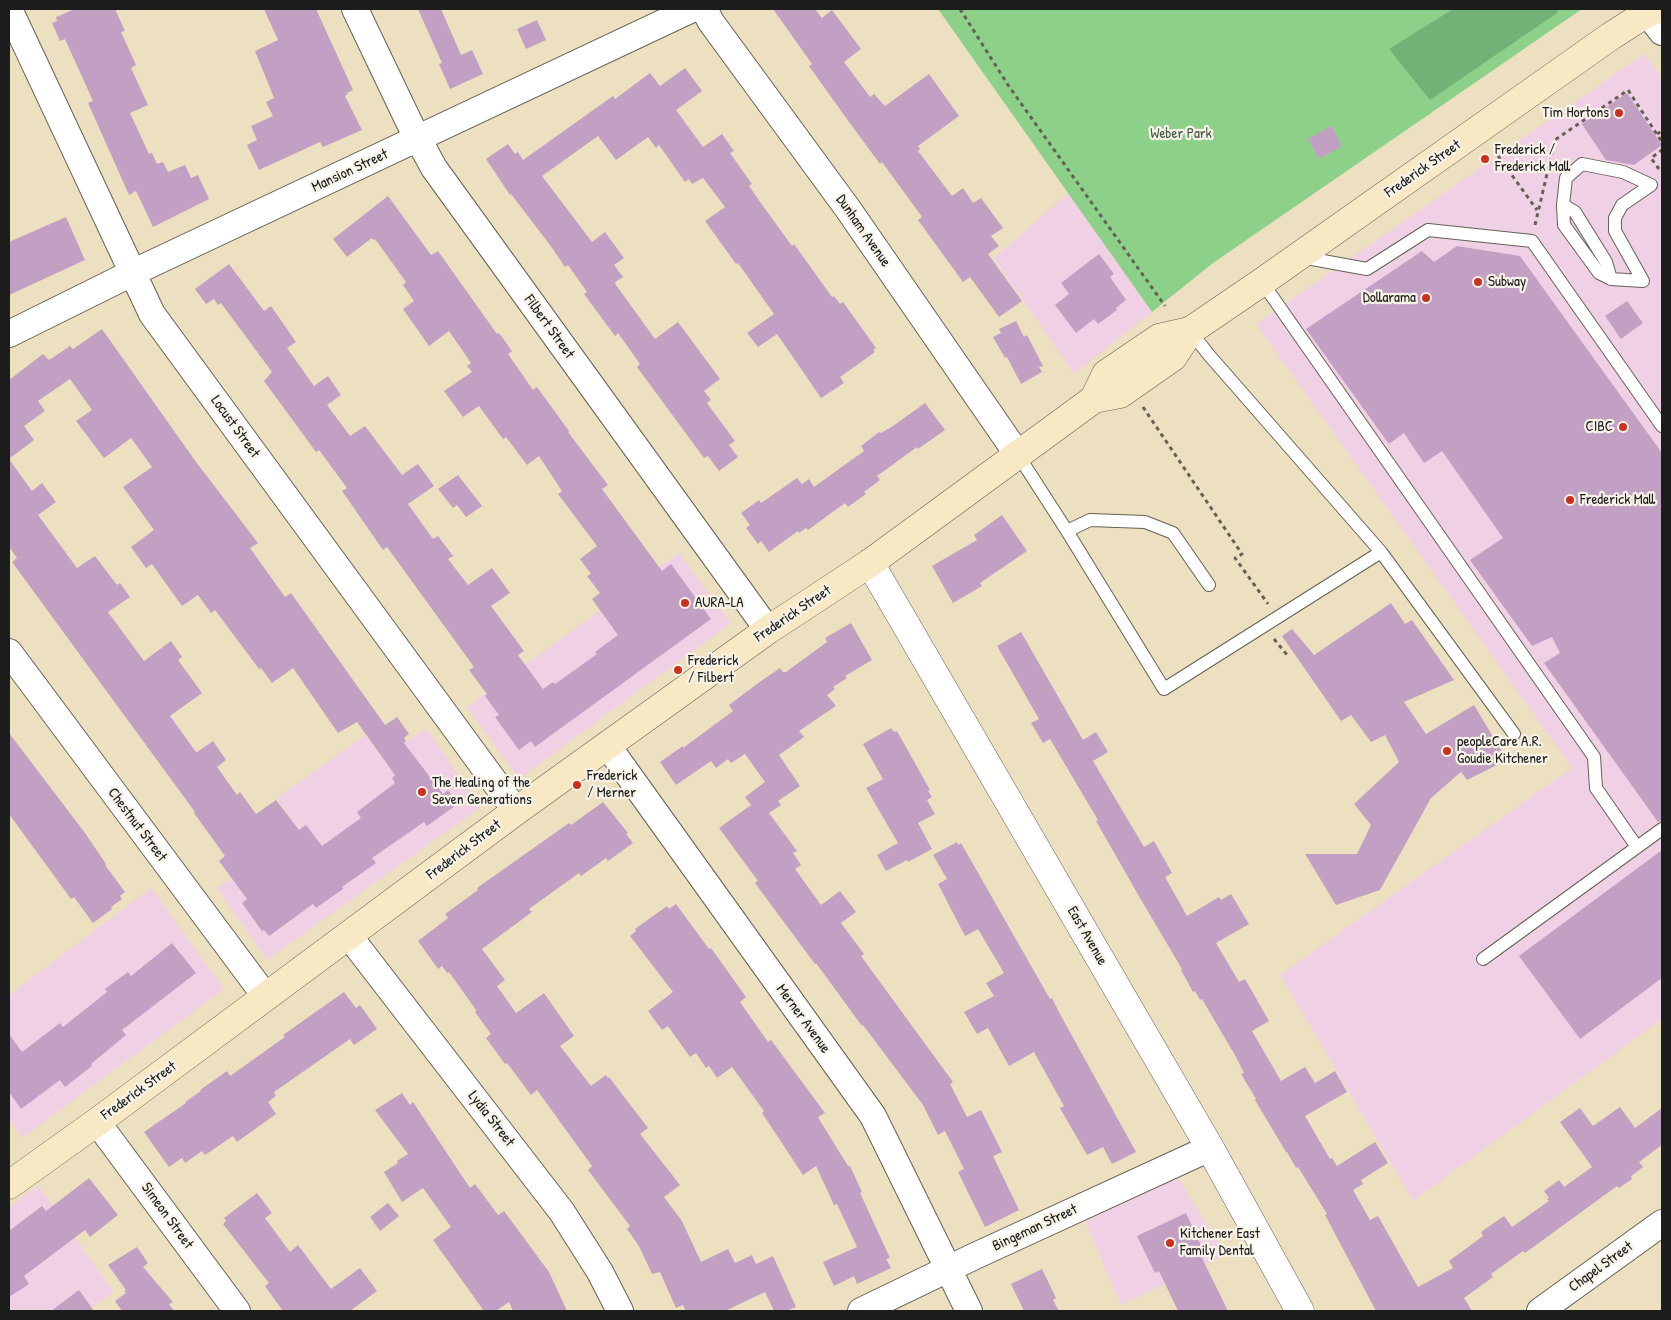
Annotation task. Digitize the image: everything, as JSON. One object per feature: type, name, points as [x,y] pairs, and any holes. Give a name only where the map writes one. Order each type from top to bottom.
[{"type":"main road","name":"Frederick Street","points":[[11,1177],[97,1122],[607,745],[768,630],[870,563],[1018,455],[1094,399],[1106,374],[1159,338],[1190,331],[1603,42],[1653,16]]},
{"type":"street","name":"Locust Street","points":[[9,9],[152,314],[516,811]]},
{"type":"street","name":"Filbert Street","points":[[355,9],[417,139],[434,168],[768,630]]},
{"type":"street","name":"Mansion Street","points":[[9,334],[132,273],[692,9]]},
{"type":"street","name":"Dunham Avenue","points":[[704,9],[710,22],[848,209],[1018,455]]},
{"type":"street","name":"East Avenue","points":[[870,563],[1210,1148],[1300,1311]]},
{"type":"street","name":"Chestnut Street","points":[[9,652],[266,997]]},
{"type":"street","name":"Merner Avenue","points":[[607,745],[873,1116],[969,1311]]},
{"type":"street","name":"Lydia Street","points":[[349,936],[562,1212],[600,1272],[620,1311]]},
{"type":"street","name":"Simeon Street","points":[[97,1122],[237,1311]]},
{"type":"street","name":"Bingeman Street","points":[[861,1311],[1210,1148]]},
{"type":"street","name":"Chapel Street","points":[[1540,1311],[1662,1223]]},
{"type":"lane","points":[[1582,164],[1623,172],[1652,186],[1622,205],[1615,218],[1616,231],[1643,281],[1611,279],[1606,262],[1575,212],[1563,205],[1566,178],[1582,164]]},
{"type":"lane","points":[[1298,257],[1367,269],[1428,230],[1532,241],[1662,426]]},
{"type":"lane","points":[[1262,282],[1594,757],[1596,788],[1637,847]]},
{"type":"lane","points":[[1190,331],[1381,552],[1514,734]]},
{"type":"lane","points":[[1018,455],[1067,531],[1164,690],[1381,552]]},
{"type":"lane","points":[[1067,531],[1090,520],[1145,522],[1173,533],[1209,585]]},
{"type":"lane","points":[[1483,958],[1662,829]]},
{"type":"path","points":[[960,9],[1008,85],[1165,306]]},
{"type":"path","points":[[1657,134],[1662,131]]},
{"type":"path","points":[[1662,150],[1652,158],[1662,173]]},
{"type":"path","points":[[1498,156],[1538,211]]},
{"type":"path","points":[[1142,404],[1242,554],[1235,558],[1270,606],[1272,637],[1288,656]]},
{"type":"shaded area","points":[[1644,54],[1662,77],[1662,1019],[1413,1201],[1280,975],[1572,768],[1256,324]]},
{"type":"shaded area","points":[[1068,193],[1152,312],[1074,374],[994,258]]},
{"type":"shaded area","points":[[679,553],[731,623],[519,779],[467,707]]},
{"type":"shaded area","points":[[426,728],[481,807],[267,960],[217,888],[302,835],[277,798],[365,735],[383,759]]},
{"type":"shaded area","points":[[151,888],[224,989],[22,1138],[9,1120],[9,995]]},
{"type":"shaded area","points":[[1176,1175],[1226,1255],[1121,1305],[1085,1221]]},
{"type":"shaded area","points":[[38,1185],[113,1292],[88,1311],[9,1311],[9,1208]]},
{"type":"green space","name":"Weber Park","points":[[938,9],[1582,9],[1213,263],[1152,312]]},
{"type":"green space","points":[[1453,9],[1558,9],[1557,13],[1430,100],[1389,49]]},
{"type":"building","points":[[75,9],[115,9],[125,31],[121,32],[136,65],[131,68],[148,105],[130,113],[149,154],[152,153],[157,164],[163,162],[168,172],[185,165],[191,178],[198,175],[209,199],[153,227],[136,191],[129,195],[88,103],[93,101],[65,39],[60,41],[52,23],[57,21],[56,17]]},
{"type":"building","points":[[264,9],[316,9],[353,90],[345,96],[362,130],[323,147],[320,142],[259,170],[247,145],[257,140],[251,126],[273,116],[266,102],[274,98],[255,51],[278,40]]},
{"type":"building","points":[[418,9],[441,9],[461,55],[472,50],[483,74],[450,89],[439,64],[442,63]]},
{"type":"building","points":[[773,9],[815,9],[822,18],[832,10],[861,49],[844,62],[870,97],[874,94],[885,106],[929,74],[959,116],[918,146],[920,149],[918,151],[952,196],[963,188],[973,203],[981,198],[1003,228],[991,236],[999,246],[988,254],[1022,301],[999,317],[970,277],[963,282],[918,220],[922,217],[882,162],[880,164],[849,122],[809,66],[812,64]]},
{"type":"building","points":[[537,20],[546,40],[526,49],[517,29]]},
{"type":"building","points":[[685,68],[702,91],[676,110],[703,147],[722,134],[734,151],[730,153],[752,184],[749,186],[763,206],[792,246],[794,244],[832,297],[834,296],[840,304],[843,302],[876,348],[873,350],[875,352],[840,377],[844,383],[821,398],[777,334],[758,347],[747,333],[774,314],[705,221],[725,207],[703,178],[692,184],[689,179],[685,182],[659,145],[656,148],[648,137],[616,160],[598,136],[542,176],[592,242],[605,232],[624,258],[614,265],[623,277],[615,282],[616,285],[655,339],[678,322],[720,379],[704,391],[711,400],[707,403],[735,441],[729,445],[738,457],[719,471],[708,456],[704,458],[637,367],[640,364],[618,333],[615,336],[584,294],[587,292],[568,265],[565,267],[510,195],[486,159],[508,144],[515,154],[518,152],[523,160],[613,96],[615,99],[650,73],[660,86]]},
{"type":"building","name":"Tim Hortons","points":[[1627,93],[1662,145],[1634,165],[1606,160],[1582,124]]},
{"type":"building","points":[[1331,126],[1342,146],[1319,159],[1308,139]]},
{"type":"building","points":[[388,196],[431,255],[438,251],[497,334],[499,333],[512,351],[508,354],[533,390],[537,387],[608,485],[602,489],[662,571],[671,564],[711,619],[535,747],[531,741],[519,750],[495,717],[499,715],[485,696],[487,694],[469,670],[474,667],[387,547],[383,550],[342,491],[347,488],[319,450],[316,452],[264,381],[272,372],[221,303],[218,305],[214,299],[206,304],[195,289],[229,264],[264,311],[271,306],[296,342],[287,348],[314,386],[328,376],[341,395],[327,405],[350,436],[365,426],[402,475],[418,464],[434,486],[408,504],[433,539],[438,536],[453,556],[448,559],[468,585],[492,568],[510,593],[491,606],[524,651],[518,655],[543,689],[553,682],[555,684],[597,654],[595,652],[618,635],[592,599],[600,593],[587,576],[591,574],[580,559],[597,546],[558,494],[562,491],[539,456],[527,465],[506,437],[503,439],[479,406],[463,417],[444,391],[472,372],[467,366],[471,363],[449,331],[429,346],[403,309],[414,301],[403,285],[406,282],[375,239],[373,240],[372,238],[347,257],[333,239]]},
{"type":"building","points":[[66,217],[85,260],[9,295],[9,242]]},
{"type":"building","name":"Frederick Mall","points":[[1457,246],[1520,256],[1662,453],[1662,821],[1658,822],[1544,663],[1560,653],[1552,637],[1532,646],[1470,560],[1503,538],[1442,451],[1424,463],[1404,433],[1389,444],[1306,329],[1422,251],[1434,262]]},
{"type":"building","points":[[1099,254],[1114,274],[1110,277],[1126,300],[1116,308],[1117,310],[1098,324],[1094,319],[1076,333],[1055,305],[1069,294],[1061,283]]},
{"type":"building","points":[[1627,301],[1643,323],[1621,339],[1605,316]]},
{"type":"building","points":[[1016,321],[1024,337],[1027,335],[1043,366],[1039,367],[1042,372],[1021,384],[1007,357],[1005,358],[993,337],[1001,333],[999,329]]},
{"type":"building","points":[[102,329],[196,462],[258,543],[250,548],[285,597],[291,593],[385,725],[397,717],[409,734],[404,738],[406,741],[404,743],[443,794],[448,790],[458,804],[427,826],[424,822],[372,858],[376,863],[316,908],[313,904],[269,936],[264,930],[262,931],[242,903],[247,899],[219,861],[225,856],[195,812],[12,562],[17,558],[9,547],[9,380],[43,354],[49,360],[70,346],[73,349]],"holes":[[[70,379],[92,410],[76,421],[104,458],[131,438],[152,467],[123,487],[154,530],[131,547],[146,568],[152,564],[182,606],[198,595],[211,613],[215,610],[259,669],[261,668],[272,683],[293,668],[338,733],[357,722],[395,775],[392,778],[395,783],[357,812],[361,818],[322,846],[306,825],[299,830],[276,800],[256,814],[240,792],[237,795],[217,767],[226,760],[213,741],[196,752],[170,716],[202,693],[178,660],[182,657],[171,641],[144,661],[108,612],[130,597],[120,583],[117,585],[95,556],[77,568],[38,515],[56,502],[42,483],[32,491],[9,459],[34,440],[24,426],[45,411],[38,401]]]},
{"type":"building","points":[[925,403],[945,430],[918,449],[917,447],[877,476],[880,480],[864,492],[866,494],[848,507],[845,503],[808,530],[806,528],[799,533],[798,531],[769,552],[761,541],[758,544],[746,528],[750,525],[741,513],[759,500],[761,503],[797,478],[802,484],[809,479],[814,487],[864,451],[861,446],[879,432],[881,433],[893,426]]},
{"type":"building","points":[[458,475],[482,506],[466,517],[457,505],[453,508],[438,489]]},
{"type":"building","points":[[1002,515],[1027,551],[980,583],[982,586],[953,603],[932,566],[977,540],[974,535]]},
{"type":"building","name":"peopleCare A.R. Goudie Kitchener","points":[[1391,603],[1405,624],[1412,620],[1454,680],[1404,702],[1426,734],[1474,705],[1507,760],[1467,780],[1461,772],[1431,798],[1380,890],[1336,905],[1305,854],[1357,854],[1371,825],[1354,804],[1399,762],[1385,735],[1371,742],[1351,715],[1341,721],[1282,636],[1292,629],[1314,655]]},
{"type":"building","points":[[851,623],[872,660],[845,676],[847,678],[833,687],[835,689],[827,695],[836,706],[799,731],[804,737],[779,755],[800,786],[778,801],[781,805],[769,813],[797,851],[793,853],[801,865],[795,869],[821,905],[840,891],[856,912],[841,923],[864,954],[861,956],[953,1082],[950,1084],[967,1117],[981,1110],[1002,1152],[993,1156],[1019,1210],[985,1227],[958,1172],[964,1169],[945,1131],[938,1135],[923,1105],[755,883],[758,881],[719,828],[751,805],[745,797],[765,782],[745,754],[731,763],[728,759],[716,768],[711,761],[676,785],[660,762],[683,746],[683,748],[733,711],[729,705],[761,681],[780,668],[783,672],[786,672],[827,642],[825,638]]},
{"type":"building","points":[[1021,632],[1083,740],[1096,732],[1108,752],[1093,761],[1144,847],[1154,841],[1172,873],[1165,877],[1187,916],[1219,897],[1221,900],[1231,894],[1249,924],[1216,943],[1239,982],[1245,979],[1269,1021],[1252,1031],[1281,1081],[1305,1067],[1315,1083],[1335,1071],[1347,1092],[1305,1116],[1330,1159],[1332,1158],[1337,1166],[1375,1142],[1388,1163],[1361,1180],[1363,1184],[1353,1190],[1370,1220],[1378,1216],[1418,1287],[1453,1268],[1449,1261],[1483,1236],[1481,1232],[1504,1216],[1512,1227],[1549,1201],[1544,1191],[1559,1180],[1564,1187],[1592,1167],[1560,1122],[1580,1108],[1593,1126],[1620,1107],[1635,1128],[1662,1108],[1662,1145],[1639,1162],[1643,1167],[1631,1176],[1632,1179],[1619,1188],[1617,1186],[1525,1253],[1523,1251],[1491,1274],[1493,1277],[1464,1298],[1472,1311],[1376,1311],[1325,1215],[1327,1214],[1298,1167],[1296,1168],[1255,1100],[1241,1074],[1244,1073],[1236,1057],[1202,999],[1200,1000],[1195,991],[1193,992],[1182,969],[1096,821],[1098,820],[1050,739],[1043,743],[1031,723],[1039,719],[997,646]]},
{"type":"building","points":[[891,728],[894,732],[897,731],[930,790],[928,791],[932,797],[927,800],[935,814],[918,823],[932,849],[886,871],[877,855],[898,843],[866,788],[883,779],[863,744]]},
{"type":"building","points":[[9,733],[85,833],[125,892],[120,896],[122,899],[111,907],[112,909],[93,923],[74,897],[71,899],[9,814]]},
{"type":"building","points":[[603,802],[628,833],[626,834],[633,843],[608,861],[606,858],[581,876],[579,873],[529,909],[532,912],[482,949],[505,980],[497,986],[516,1013],[544,993],[574,1036],[560,1046],[591,1086],[606,1075],[609,1077],[648,1128],[640,1134],[680,1185],[664,1197],[682,1221],[701,1262],[728,1249],[735,1263],[752,1255],[756,1264],[773,1256],[796,1307],[786,1311],[774,1311],[765,1292],[725,1311],[686,1311],[683,1305],[676,1308],[660,1272],[652,1274],[639,1246],[627,1229],[630,1226],[588,1170],[592,1166],[537,1090],[531,1095],[507,1063],[505,1064],[486,1038],[491,1034],[475,1012],[476,1010],[449,972],[447,973],[442,966],[438,969],[418,941],[448,918],[445,914],[478,890],[477,888],[569,823],[571,825]]},
{"type":"building","points":[[957,842],[958,845],[961,843],[1050,999],[1052,998],[1136,1152],[1112,1164],[1103,1147],[1087,1155],[1060,1108],[1064,1106],[1034,1052],[1009,1066],[988,1028],[977,1034],[964,1012],[994,996],[986,983],[1004,973],[978,929],[965,936],[938,884],[947,879],[933,855]]},
{"type":"building","points":[[1662,850],[1662,978],[1580,1039],[1519,956]]},
{"type":"building","points":[[676,904],[709,949],[711,948],[746,997],[740,1002],[768,1042],[771,1040],[825,1113],[818,1117],[848,1166],[850,1166],[862,1192],[860,1193],[890,1258],[886,1259],[891,1268],[857,1284],[854,1276],[834,1286],[823,1262],[857,1247],[837,1204],[834,1205],[816,1166],[803,1175],[762,1113],[764,1111],[732,1067],[717,1078],[709,1066],[706,1068],[696,1053],[690,1057],[668,1026],[662,1030],[648,1011],[673,992],[630,936],[636,931],[635,929],[667,906],[669,909]]},
{"type":"building","points":[[172,943],[196,973],[122,1030],[126,1035],[91,1064],[92,1066],[65,1087],[60,1080],[21,1109],[9,1092],[9,1034],[22,1052],[60,1023],[63,1027],[107,992],[105,989],[128,972],[131,976]]},
{"type":"building","points":[[344,992],[356,1008],[360,1005],[377,1029],[354,1045],[350,1039],[274,1092],[276,1096],[268,1102],[276,1114],[237,1142],[233,1136],[205,1155],[202,1151],[185,1163],[182,1158],[169,1167],[144,1132],[186,1103],[200,1090],[227,1071],[230,1076],[285,1037],[283,1035]]},
{"type":"building","points":[[402,1093],[410,1105],[413,1102],[470,1188],[475,1184],[498,1215],[504,1211],[549,1272],[567,1311],[513,1311],[509,1302],[496,1311],[484,1311],[433,1240],[451,1227],[423,1188],[402,1202],[384,1172],[408,1154],[375,1110]]},
{"type":"building","points":[[89,1178],[118,1215],[90,1237],[85,1230],[24,1276],[29,1284],[9,1297],[9,1231],[42,1206],[46,1211]]},
{"type":"building","points":[[257,1193],[272,1213],[265,1218],[290,1252],[298,1245],[331,1289],[360,1268],[377,1291],[350,1311],[283,1311],[265,1286],[269,1283],[223,1224],[226,1221],[224,1218]]},
{"type":"building","points":[[388,1203],[399,1216],[380,1231],[370,1217]]},
{"type":"building","points":[[1186,1213],[1203,1250],[1199,1252],[1228,1311],[1178,1311],[1159,1271],[1155,1273],[1137,1236]]},
{"type":"building","points":[[137,1247],[148,1263],[143,1267],[173,1302],[169,1304],[174,1311],[122,1311],[115,1301],[126,1293],[124,1291],[126,1290],[108,1265]]},
{"type":"building","points":[[1042,1269],[1056,1298],[1053,1300],[1059,1311],[1024,1311],[1011,1284]]},
{"type":"building","points":[[79,1290],[94,1311],[51,1311]]},
{"type":"place","name":"Tim Hortons","points":[[1619,113]]},
{"type":"place","name":"Frederick / Frederick Mall","points":[[1485,159]]},
{"type":"place","name":"Subway","points":[[1478,282]]},
{"type":"place","name":"Dollarama","points":[[1426,298]]},
{"type":"place","name":"CIBC","points":[[1623,427]]},
{"type":"place","name":"Frederick Mall","points":[[1570,500]]},
{"type":"place","name":"AURA-LA","points":[[685,603]]},
{"type":"place","name":"Frederick / Filbert","points":[[678,670]]},
{"type":"place","name":"peopleCare A.R. Goudie Kitchener","points":[[1447,751]]},
{"type":"place","name":"Frederick / Merner","points":[[577,785]]},
{"type":"place","name":"The Healing of the Seven Generations","points":[[422,792]]},
{"type":"place","name":"Kitchener East Family Dental","points":[[1170,1243]]}]
